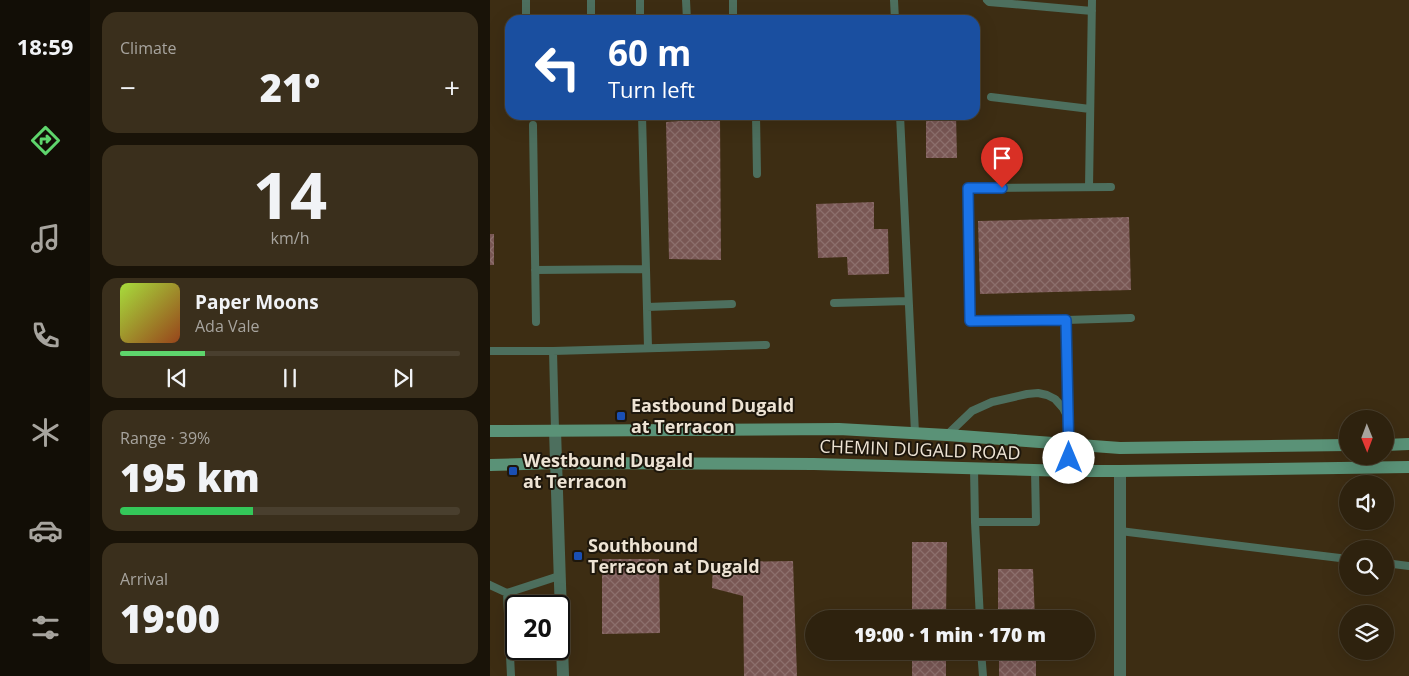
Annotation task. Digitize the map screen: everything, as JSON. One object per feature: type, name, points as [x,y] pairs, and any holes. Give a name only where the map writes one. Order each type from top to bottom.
[{"type":"main road","name":"CHEMIN DUGALD ROAD","points":[[490,431],[839,430],[947,435],[1120,448],[1339,445]]},
{"type":"main road","points":[[1394,445],[1409,444]]},
{"type":"main road","name":"CHEMIN DUGALD ROAD","points":[[490,464],[814,464],[1069,471],[1409,467]]},
{"type":"street","points":[[555,430],[563,676]]},
{"type":"street","points":[[1120,471],[1120,676]]},
{"type":"lane","points":[[526,0],[526,15]]},
{"type":"lane","points":[[591,0],[591,15]]},
{"type":"lane","points":[[640,0],[640,15]]},
{"type":"lane","points":[[686,0],[687,15]]},
{"type":"lane","points":[[732,0],[733,15]]},
{"type":"lane","points":[[894,0],[895,15]]},
{"type":"lane","points":[[987,0],[989,2],[1092,10]]},
{"type":"lane","points":[[1089,187],[1092,0]]},
{"type":"lane","points":[[991,97],[1090,108]]},
{"type":"lane","points":[[642,120],[648,348]]},
{"type":"lane","points":[[756,120],[757,174]]},
{"type":"lane","points":[[900,120],[915,433]]},
{"type":"lane","points":[[533,125],[536,322]]},
{"type":"lane","points":[[1111,187],[968,188],[970,321],[1131,318]]},
{"type":"lane","points":[[535,270],[646,270]]},
{"type":"lane","points":[[834,304],[908,301]]},
{"type":"lane","points":[[647,307],[732,304]]},
{"type":"lane","points":[[1066,320],[1069,471]]},
{"type":"lane","points":[[490,351],[766,345]]},
{"type":"lane","points":[[553,350],[555,430]]},
{"type":"lane","points":[[947,435],[972,411],[992,402],[1038,393],[1047,394],[1055,399],[1063,408],[1069,420]]},
{"type":"lane","points":[[974,468],[980,610]]},
{"type":"lane","points":[[975,522],[1036,522],[1036,470]]},
{"type":"lane","points":[[1120,531],[1339,558]]},
{"type":"lane","points":[[1394,564],[1409,566]]},
{"type":"lane","points":[[490,584],[507,593],[559,576]]},
{"type":"lane","points":[[507,593],[511,676]]},
{"type":"lane","points":[[981,660],[982,676]]},
{"type":"building","points":[[720,120],[721,260],[669,259],[666,122]]},
{"type":"building","points":[[926,120],[956,120],[957,158],[926,158]]},
{"type":"building","points":[[874,202],[874,229],[888,229],[889,274],[848,275],[847,257],[818,258],[816,204]]},
{"type":"building","points":[[1129,217],[1131,290],[980,294],[978,221]]},
{"type":"building","points":[[490,234],[494,234],[494,265],[490,265]]},
{"type":"building","points":[[912,542],[947,542],[946,610],[912,610]]},
{"type":"building","points":[[602,559],[659,559],[660,633],[602,634]]},
{"type":"building","points":[[793,561],[797,676],[744,676],[743,596],[712,588],[713,562]]},
{"type":"building","points":[[998,569],[1033,569],[1035,610],[998,610]]},
{"type":"building","points":[[912,660],[946,660],[946,676],[912,676]]},
{"type":"building","points":[[999,660],[1036,660],[1036,676],[999,676]]},
{"type":"place","name":"Eastbound Dugald at Terracon","points":[[621,416]]},
{"type":"place","name":"Westbound Dugald at Terracon","points":[[513,471]]},
{"type":"place","name":"Southbound Terracon at Dugald","points":[[578,556]]},
{"type":"route","points":[[1002,188],[968,188],[970,321],[1066,320],[1069,458]]}]
